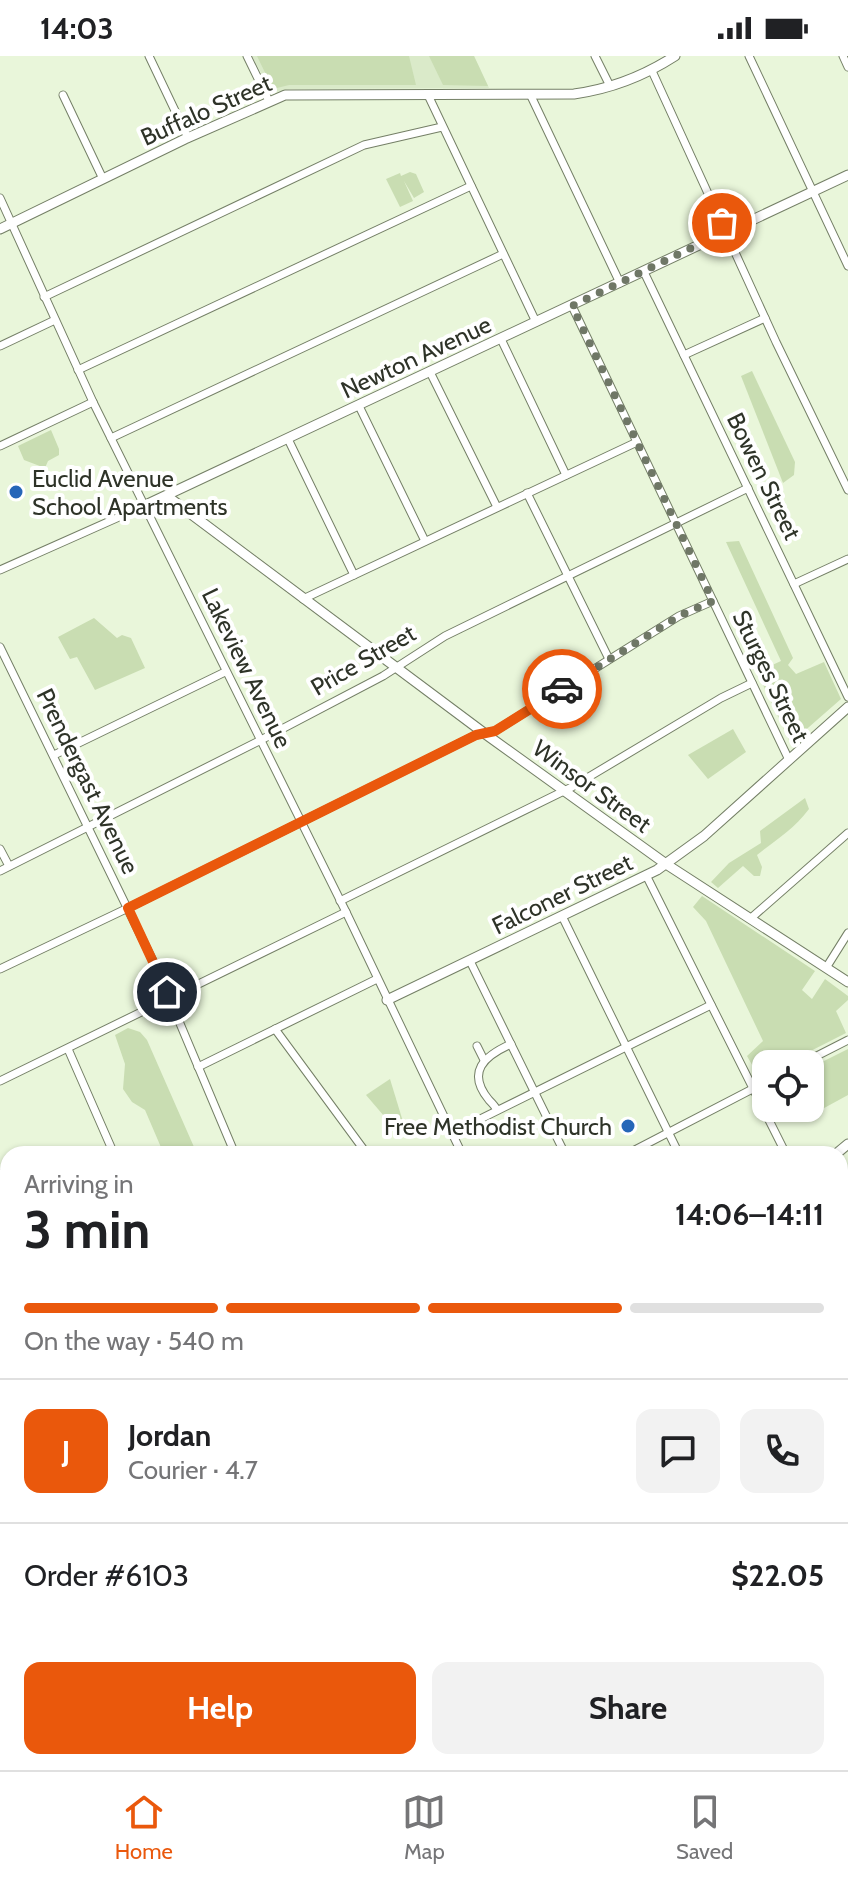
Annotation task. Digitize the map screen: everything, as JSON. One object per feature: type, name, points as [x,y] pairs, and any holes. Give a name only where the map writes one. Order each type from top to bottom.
[{"type":"street","points":[[149,56],[188,138]]},
{"type":"street","points":[[247,56],[269,101]]},
{"type":"street","points":[[595,56],[610,86]]},
{"type":"street","name":"Buffalo Street","points":[[0,229],[188,138],[269,101],[295,94],[574,94],[610,86],[652,71],[675,56]]},
{"type":"street","points":[[749,56],[848,266]]},
{"type":"street","points":[[843,56],[848,67]]},
{"type":"street","points":[[652,71],[848,490]]},
{"type":"street","points":[[530,94],[618,278]]},
{"type":"street","points":[[63,95],[103,179]]},
{"type":"street","points":[[428,95],[536,322]]},
{"type":"street","points":[[44,297],[363,146],[442,127]]},
{"type":"street","name":"Newton Avenue","points":[[0,570],[167,496],[572,306],[618,278],[644,272],[848,175]]},
{"type":"street","points":[[78,370],[471,186]]},
{"type":"street","name":"Lakeview Avenue","points":[[0,198],[141,507],[346,912],[458,1146]]},
{"type":"street","points":[[111,438],[503,254]]},
{"type":"street","name":"Bowen Street","points":[[644,272],[848,697]]},
{"type":"street","name":"Sturges Street","points":[[572,306],[789,760]]},
{"type":"street","points":[[684,355],[765,318]]},
{"type":"street","points":[[0,346],[55,320]]},
{"type":"street","points":[[501,339],[566,475]]},
{"type":"street","points":[[430,372],[497,507]]},
{"type":"street","points":[[0,446],[93,402]]},
{"type":"street","points":[[359,406],[425,541]]},
{"type":"street","points":[[288,439],[354,575]]},
{"type":"street","points":[[303,599],[637,442]]},
{"type":"street","name":"Price Street","points":[[0,871],[259,741],[395,668],[445,636],[748,488]]},
{"type":"street","points":[[527,493],[609,659]]},
{"type":"street","name":"Winsor Street","points":[[167,496],[395,668],[666,864],[848,982]]},
{"type":"street","points":[[794,584],[848,559]]},
{"type":"street","points":[[0,969],[300,820],[484,733],[495,731],[679,616],[713,601]]},
{"type":"street","name":"Prendergast Avenue","points":[[0,647],[7,671],[54,755],[128,908],[232,1146]]},
{"type":"street","points":[[54,755],[225,672]]},
{"type":"street","points":[[340,901],[564,791],[721,698],[752,683]]},
{"type":"street","name":"Falconer Street","points":[[387,1000],[666,864],[704,836],[848,707]]},
{"type":"street","points":[[750,919],[848,833]]},
{"type":"street","points":[[0,849],[9,866]]},
{"type":"street","points":[[646,875],[752,1086]]},
{"type":"street","points":[[0,1081],[346,912]]},
{"type":"street","points":[[562,916],[675,1146]]},
{"type":"street","points":[[826,968],[848,933]]},
{"type":"street","points":[[470,961],[561,1146]]},
{"type":"street","points":[[198,1067],[377,979]]},
{"type":"street","points":[[452,1133],[711,1005]]},
{"type":"street","points":[[276,1028],[361,1146]]},
{"type":"street","points":[[824,1052],[848,1040]]},
{"type":"street","points":[[497,1110],[487,1098],[478,1071],[484,1060],[511,1044]]},
{"type":"street","points":[[477,1046],[484,1060]]},
{"type":"street","points":[[68,1049],[110,1146]]},
{"type":"street","points":[[643,1146],[752,1089]]},
{"type":"street","points":[[770,1122],[782,1146]]},
{"type":"shaded area","points":[[252,56],[474,56],[489,88],[289,89],[272,93]]},
{"type":"shaded area","points":[[257,56],[409,56],[416,85],[289,85],[273,89]]},
{"type":"shaded area","points":[[429,56],[474,56],[488,86],[443,85]]},
{"type":"shaded area","points":[[410,172],[416,174],[424,192],[414,198],[404,181],[413,201],[400,207],[386,179]]},
{"type":"shaded area","points":[[752,371],[795,462],[794,475],[783,483],[741,376]]},
{"type":"shaded area","points":[[51,430],[59,455],[48,461],[45,468],[24,460],[18,446]]},
{"type":"shaded area","points":[[739,541],[793,658],[788,665],[796,674],[824,662],[841,699],[793,741],[789,740],[757,672],[781,661],[726,542]]},
{"type":"shaded area","points":[[94,618],[117,638],[122,635],[131,638],[145,668],[95,690],[77,657],[70,659],[58,637]]},
{"type":"shaded area","points":[[733,729],[746,752],[708,779],[688,755]]},
{"type":"shaded area","points":[[805,798],[809,809],[757,855],[762,867],[760,876],[754,876],[743,866],[718,888],[711,882],[729,863],[761,843],[760,831]]},
{"type":"shaded area","points":[[702,896],[815,971],[802,990],[812,999],[825,979],[848,996],[848,1000],[836,1011],[846,1033],[813,1050],[753,1050],[763,1041],[706,921],[693,907]]},
{"type":"shaded area","points":[[128,1028],[140,1032],[147,1040],[194,1146],[160,1146],[145,1110],[132,1102],[123,1089],[125,1064],[115,1035]]},
{"type":"shaded area","points":[[848,1049],[848,1095],[824,1108],[824,1061]]},
{"type":"shaded area","points":[[390,1079],[404,1125],[396,1130],[366,1095]]},
{"type":"way so far","points":[[562,689],[679,616],[713,601],[572,306],[726,231],[722,223]]},
{"type":"place","name":"Euclid Avenue School Apartments","points":[[16,492]]},
{"type":"place","name":"Free Methodist Church","points":[[628,1126]]},
{"type":"route","points":[[167,992],[128,908],[476,735],[495,731],[562,689]]}]
